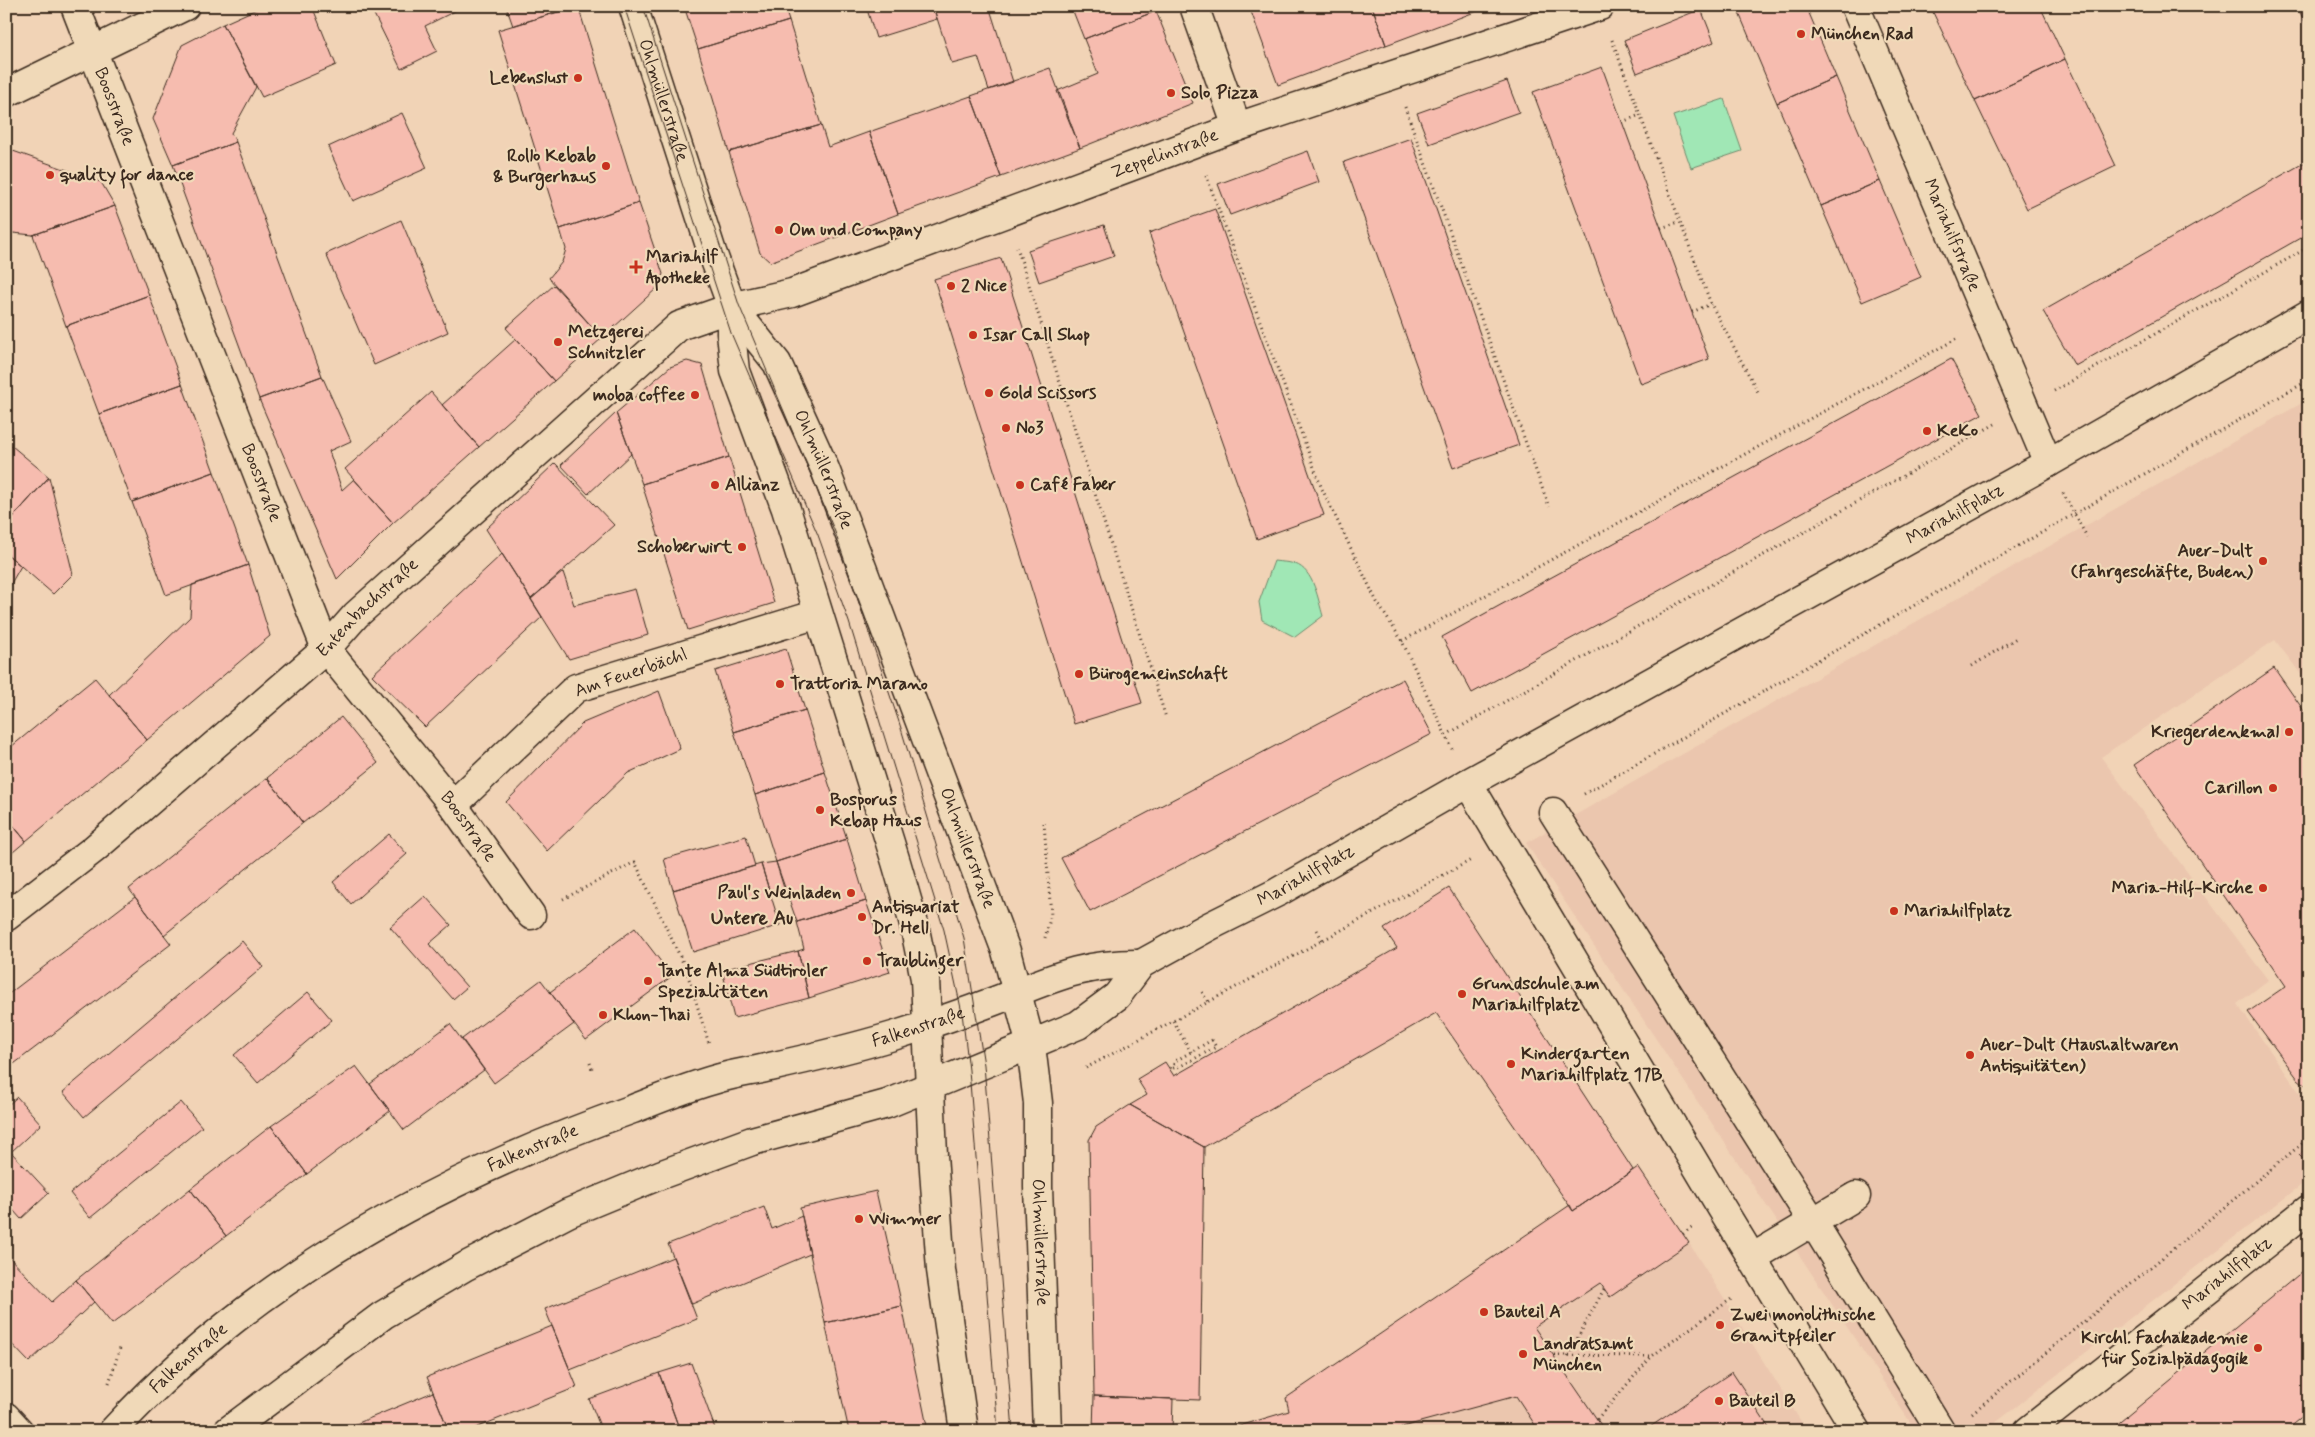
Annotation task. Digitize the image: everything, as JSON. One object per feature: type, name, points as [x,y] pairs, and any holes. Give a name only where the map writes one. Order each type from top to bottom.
[{"type":"street","name":"Boosstraße","points":[[75,6],[326,649],[452,805],[531,914]]},
{"type":"street","points":[[6,93],[92,53],[185,6]]},
{"type":"street","name":"Ohlmüllerstraße","points":[[633,6],[712,252],[732,307],[777,364],[825,468],[1006,951],[1031,1046],[1038,1103],[1038,1188],[1047,1431]]},
{"type":"street","points":[[1194,6],[1237,127]]},
{"type":"street","name":"Zeppelinstraße","points":[[732,307],[792,293],[1237,127],[1600,6]]},
{"type":"street","name":"Mariahilfstraße","points":[[1855,6],[2048,463]]},
{"type":"street","name":"Ohlmüllerstraße","points":[[732,307],[731,333],[735,371],[786,509],[914,924],[925,979],[933,1155],[941,1270],[964,1431]]},
{"type":"street","name":"Entenbachstraße","points":[[6,917],[94,849],[326,649],[356,615],[679,326],[732,307]]},
{"type":"street","name":"Mariahilfplatz","points":[[931,1086],[1078,1025],[1117,996],[1141,964],[1210,926],[1278,892],[1468,783],[2048,463],[2309,314]]},
{"type":"street","name":"Am Feuerbächl","points":[[452,805],[576,688],[818,614]]},
{"type":"street","points":[[1468,783],[1857,1431]]},
{"type":"street","points":[[1553,812],[1813,1222],[1941,1431]]},
{"type":"street","name":"Mariahilfplatz","points":[[1017,992],[1064,972],[1109,964],[1141,964]]},
{"type":"street","name":"Falkenstraße","points":[[113,1431],[178,1367],[248,1310],[337,1248],[435,1192],[571,1130],[719,1078],[800,1060],[893,1036],[1017,992]]},
{"type":"street","points":[[228,1431],[383,1315],[466,1266],[568,1213],[660,1175],[752,1141],[852,1115],[887,1104],[931,1086]]},
{"type":"street","points":[[1757,1267],[1813,1222],[1856,1196]]},
{"type":"street","name":"Mariahilfplatz","points":[[2028,1431],[2309,1209]]},
{"type":"street","points":[[6,1417],[19,1431]]},
{"type":"path","points":[[1610,34],[1711,304],[1759,394]]},
{"type":"path","points":[[1394,76],[1549,507]]},
{"type":"path","points":[[1622,122],[1640,115]]},
{"type":"path","points":[[1194,144],[1322,489],[1377,602],[1402,641],[1468,783]]},
{"type":"path","points":[[1006,213],[1166,718]]},
{"type":"path","points":[[1661,228],[1679,222]]},
{"type":"path","points":[[1446,735],[2309,247]]},
{"type":"path","points":[[1692,312],[1711,304]]},
{"type":"path","points":[[1402,641],[1987,322]]},
{"type":"path","points":[[1553,812],[2309,380]]},
{"type":"path","points":[[2048,463],[2087,537]]},
{"type":"path","points":[[1972,666],[2018,637]]},
{"type":"path","points":[[1044,823],[1051,915],[1045,938]]},
{"type":"path","points":[[1086,1068],[1503,843]]},
{"type":"path","points":[[531,914],[635,862],[686,969],[719,1078]]},
{"type":"path","points":[[1317,930],[1323,940]]},
{"type":"path","points":[[1202,992],[1208,1002]]},
{"type":"path","points":[[1173,1021],[1191,1052]]},
{"type":"path","points":[[1212,1040],[1216,1047],[1181,1066],[1170,1069],[1177,1060],[1191,1052],[1212,1040]]},
{"type":"path","points":[[590,1063],[593,1072]]},
{"type":"path","points":[[1966,1418],[2309,1138]]},
{"type":"path","points":[[1597,1419],[1652,1356],[1757,1267]]},
{"type":"path","points":[[1567,1356],[1604,1290]]},
{"type":"path","points":[[1554,1355],[1652,1356]]},
{"type":"shaded area","name":"Mariahilfplatz","points":[[2309,399],[2309,685],[2275,640],[2101,757],[2268,980],[2237,1004],[2309,1106],[2309,1179],[1985,1431],[1916,1431],[1526,843]]},
{"type":"shaded area","name":"Landratsamt München","points":[[1638,1167],[1689,1243],[1807,1431],[1223,1431],[1289,1411],[1286,1398],[1570,1205],[1574,1210]]},
{"type":"green space","points":[[1724,99],[1742,151],[1691,168],[1673,116]]},
{"type":"green space","points":[[1274,561],[1293,563],[1307,572],[1314,586],[1323,616],[1295,637],[1262,620],[1259,602]]},
{"type":"building","points":[[263,6],[312,6],[336,65],[262,97],[223,24]]},
{"type":"building","points":[[370,6],[465,6],[425,26],[437,51],[401,69]]},
{"type":"building","points":[[506,6],[576,6],[513,26]]},
{"type":"building","points":[[578,6],[639,203],[560,229],[498,30]]},
{"type":"building","points":[[684,6],[784,6],[789,21],[698,49]]},
{"type":"building","points":[[866,6],[933,6],[937,19],[876,38]]},
{"type":"building","points":[[933,6],[989,6],[1013,82],[989,90],[978,57],[952,64]]},
{"type":"building","points":[[1071,6],[1154,6],[1156,11],[1084,39]]},
{"type":"building","points":[[1249,6],[1372,6],[1386,45],[1278,85]]},
{"type":"building","points":[[1372,6],[1491,6],[1386,45]]},
{"type":"building","points":[[1736,6],[1806,6],[1836,77],[1777,103]]},
{"type":"building","points":[[1930,6],[2040,6],[2065,59],[1975,101]]},
{"type":"building","points":[[2297,6],[2309,6],[2309,31]]},
{"type":"building","points":[[1701,9],[1714,42],[1637,73],[1624,40]]},
{"type":"building","points":[[1156,11],[1193,103],[1080,148],[1057,91],[1098,74],[1084,39]]},
{"type":"building","points":[[789,21],[821,125],[729,152],[698,49]]},
{"type":"building","points":[[223,24],[256,87],[231,133],[236,142],[173,165],[153,119],[182,45]]},
{"type":"building","points":[[2065,59],[2116,166],[2027,209],[1975,101]]},
{"type":"building","points":[[1602,67],[1709,359],[1641,384],[1533,92]]},
{"type":"building","points":[[1050,68],[1080,148],[1001,177],[971,96]]},
{"type":"building","points":[[1836,77],[1880,181],[1821,206],[1777,103]]},
{"type":"building","points":[[1507,81],[1519,112],[1429,144],[1417,113]]},
{"type":"building","points":[[971,96],[1001,177],[898,214],[869,132]]},
{"type":"building","points":[[402,113],[427,168],[353,201],[328,147]]},
{"type":"building","points":[[821,125],[828,147],[869,132],[898,214],[770,262],[760,253],[729,152]]},
{"type":"building","points":[[1411,138],[1519,445],[1453,468],[1344,162]]},
{"type":"building","points":[[236,142],[322,376],[259,399],[173,165]]},
{"type":"building","points":[[13,151],[101,182],[115,206],[33,235],[13,233],[6,236],[6,154]]},
{"type":"building","points":[[1308,151],[1319,182],[1230,215],[1218,184]]},
{"type":"building","points":[[2309,160],[2309,233],[2075,366],[2043,311]]},
{"type":"building","points":[[1880,181],[1921,277],[1862,302],[1821,206]]},
{"type":"building","points":[[639,203],[663,274],[656,289],[602,338],[549,278],[562,262],[566,249],[560,229]]},
{"type":"building","points":[[115,206],[149,295],[66,326],[33,235]]},
{"type":"building","points":[[1215,209],[1324,515],[1257,539],[1149,233]]},
{"type":"building","points":[[401,220],[448,332],[374,365],[326,254]]},
{"type":"building","points":[[1104,225],[1114,256],[1039,282],[1028,250]]},
{"type":"building","points":[[1001,258],[1142,703],[1074,724],[934,279]]},
{"type":"building","points":[[554,285],[602,338],[554,381],[506,328]]},
{"type":"building","points":[[149,295],[182,384],[99,414],[66,326]]},
{"type":"building","points":[[516,339],[554,381],[479,447],[442,405]]},
{"type":"building","points":[[1951,359],[1982,414],[1472,693],[1442,637]]},
{"type":"building","points":[[687,361],[702,365],[729,457],[642,484],[616,413],[670,367]]},
{"type":"building","points":[[322,376],[351,441],[329,451],[342,490],[354,479],[393,523],[337,579],[259,399]]},
{"type":"building","points":[[182,384],[214,472],[132,502],[99,414]]},
{"type":"building","points":[[431,392],[479,447],[393,523],[345,469]]},
{"type":"building","points":[[616,413],[631,454],[588,494],[561,465]]},
{"type":"building","points":[[6,441],[49,477],[6,525]]},
{"type":"building","points":[[729,457],[774,603],[688,630],[642,484]]},
{"type":"building","points":[[555,463],[614,525],[531,599],[486,529]]},
{"type":"building","points":[[214,472],[248,565],[166,595],[132,502]]},
{"type":"building","points":[[49,477],[73,574],[53,594],[6,553],[6,525]]},
{"type":"building","points":[[6,553],[21,566],[6,592]]},
{"type":"building","points":[[502,554],[542,617],[425,727],[372,675]]},
{"type":"building","points":[[248,565],[270,636],[147,740],[109,695],[190,617],[192,585]]},
{"type":"building","points":[[563,572],[574,605],[635,589],[648,635],[569,659],[531,599]]},
{"type":"building","points":[[786,649],[805,710],[734,732],[715,671]]},
{"type":"building","name":"Maria-Hilf-Kirche","points":[[2274,668],[2309,718],[2309,1088],[2298,1079],[2248,1012],[2286,986],[2134,765]]},
{"type":"building","points":[[95,678],[147,740],[26,841],[6,817],[6,751]]},
{"type":"building","points":[[1403,679],[1432,734],[1090,912],[1061,858]]},
{"type":"building","points":[[659,691],[680,749],[628,773],[547,851],[506,802],[583,723]]},
{"type":"building","points":[[805,710],[825,772],[755,795],[734,732]]},
{"type":"building","points":[[341,717],[378,763],[303,823],[267,778]]},
{"type":"building","points":[[825,772],[847,839],[776,862],[755,795]]},
{"type":"building","points":[[267,778],[303,823],[164,935],[129,889]]},
{"type":"building","points":[[6,817],[26,841],[6,858]]},
{"type":"building","points":[[389,834],[407,854],[351,904],[333,882]]},
{"type":"building","points":[[746,836],[755,866],[673,890],[664,859]]},
{"type":"building","points":[[847,839],[866,901],[797,922],[776,862]]},
{"type":"building","points":[[776,862],[784,888],[770,893],[761,864]]},
{"type":"building","points":[[761,864],[780,925],[693,952],[673,890]]},
{"type":"building","points":[[1449,888],[1633,1170],[1573,1211],[1436,1013],[1204,1147],[1130,1105],[1147,1095],[1137,1079],[1165,1062],[1174,1076],[1397,948],[1384,929]]},
{"type":"building","points":[[425,896],[451,925],[429,944],[467,987],[453,999],[390,927]]},
{"type":"building","points":[[135,897],[171,944],[6,1070],[6,996]]},
{"type":"building","points":[[866,901],[890,972],[809,998],[798,951],[804,949],[797,922]]},
{"type":"building","points":[[635,928],[672,976],[586,1040],[550,992]]},
{"type":"building","points":[[242,941],[263,967],[84,1117],[63,1092]]},
{"type":"building","points":[[798,951],[809,998],[734,1018],[722,970]]},
{"type":"building","points":[[541,980],[574,1024],[494,1083],[462,1039]]},
{"type":"building","points":[[308,992],[332,1020],[258,1083],[234,1055]]},
{"type":"building","points":[[450,1024],[484,1070],[404,1130],[370,1084]]},
{"type":"building","points":[[356,1066],[390,1111],[307,1174],[271,1126]]},
{"type":"building","points":[[17,1097],[41,1124],[11,1152],[49,1193],[21,1219],[6,1202],[6,1107]]},
{"type":"building","points":[[181,1102],[202,1127],[90,1218],[70,1193]]},
{"type":"building","points":[[1130,1105],[1204,1147],[1200,1400],[1094,1396],[1089,1140],[1096,1127]]},
{"type":"building","points":[[271,1126],[307,1174],[226,1236],[190,1189]]},
{"type":"building","points":[[2308,1147],[2309,1161],[2307,1163],[2299,1155]]},
{"type":"building","name":"Bauteil A","points":[[1638,1167],[1689,1243],[1610,1297],[1600,1283],[1534,1327],[1605,1431],[1539,1431],[1516,1396],[1387,1431],[1223,1431],[1289,1411],[1286,1398],[1570,1205],[1573,1211]]},
{"type":"building","points":[[190,1189],[226,1236],[112,1324],[76,1280]]},
{"type":"building","points":[[876,1191],[902,1306],[825,1323],[800,1208]]},
{"type":"building","points":[[764,1207],[772,1229],[802,1216],[810,1254],[692,1304],[668,1244]]},
{"type":"building","points":[[6,1254],[52,1302],[76,1280],[94,1302],[29,1362],[6,1338]]},
{"type":"building","points":[[673,1257],[697,1319],[570,1370],[545,1309]]},
{"type":"building","name":"Kirchl. Fachakademie für Sozialpädagogik","points":[[2309,1266],[2309,1411],[2284,1431],[2109,1431]]},
{"type":"building","points":[[902,1306],[928,1431],[849,1431],[825,1323]]},
{"type":"building","points":[[552,1326],[577,1387],[468,1431],[449,1431],[427,1377]]},
{"type":"building","points":[[691,1363],[716,1431],[680,1431],[659,1373]]},
{"type":"building","name":"Bauteil B","points":[[1732,1372],[1771,1431],[1644,1431]]},
{"type":"building","points":[[659,1373],[680,1431],[602,1431],[589,1399]]},
{"type":"building","points":[[433,1392],[449,1431],[339,1431]]},
{"type":"building","points":[[1094,1396],[1173,1399],[1172,1431],[1093,1431]]},
{"type":"tram line","points":[[624,6],[731,333],[818,535],[849,622],[944,930],[962,1013],[969,1070],[998,1431]]},
{"type":"tram line","points":[[643,6],[739,305],[835,532],[900,725],[964,938],[984,1065],[1013,1431]]},
{"type":"place","name":"München Rad","points":[[1801,34]]},
{"type":"place","name":"Lebenslust","points":[[578,78]]},
{"type":"place","name":"Solo Pizza","points":[[1171,93]]},
{"type":"place","name":"Rollo Kebab & Burgerhaus","points":[[606,166]]},
{"type":"place","name":"quality for dance","points":[[50,175]]},
{"type":"place","name":"Om und Company","points":[[779,230]]},
{"type":"place","name":"Mariahilf Apotheke","points":[[636,267]]},
{"type":"place","name":"2 Nice","points":[[951,286]]},
{"type":"place","name":"Isar Call Shop","points":[[973,335]]},
{"type":"place","name":"Metzgerei Schnitzler","points":[[558,342]]},
{"type":"place","name":"Gold Scissors","points":[[989,393]]},
{"type":"place","name":"moba coffee","points":[[695,395]]},
{"type":"place","name":"No3","points":[[1006,428]]},
{"type":"place","name":"KeKo","points":[[1927,431]]},
{"type":"place","name":"Allianz","points":[[715,485]]},
{"type":"place","name":"Café Faber","points":[[1020,485]]},
{"type":"place","name":"Schoberwirt","points":[[742,547]]},
{"type":"place","name":"Auer-Dult (Fahrgeschäfte, Buden)","points":[[2263,561]]},
{"type":"place","name":"Bürogemeinschaft","points":[[1079,674]]},
{"type":"place","name":"Trattoria Marano","points":[[780,684]]},
{"type":"place","name":"Kriegerdenkmal","points":[[2289,732]]},
{"type":"place","name":"Carillon","points":[[2273,788]]},
{"type":"place","name":"Bosporus Kebap Haus","points":[[820,810]]},
{"type":"place","name":"Maria-Hilf-Kirche","points":[[2263,888]]},
{"type":"place","name":"Paul's Weinladen","points":[[851,893]]},
{"type":"place","name":"Mariahilfplatz","points":[[1894,911]]},
{"type":"place","name":"Antiquariat Dr. Hell","points":[[862,917]]},
{"type":"place","name":"Traublinger","points":[[867,961]]},
{"type":"place","name":"Tante Alma Südtiroler Spezialitäten","points":[[648,981]]},
{"type":"place","name":"Grundschule am Mariahilfplatz","points":[[1462,994]]},
{"type":"place","name":"Khon-Thai","points":[[603,1015]]},
{"type":"place","name":"Auer-Dult (Haushaltwaren Antiquitäten)","points":[[1970,1055]]},
{"type":"place","name":"Kindergarten Mariahilfplatz 17B","points":[[1511,1064]]},
{"type":"place","name":"Wimmer","points":[[859,1219]]},
{"type":"place","name":"Bauteil A","points":[[1484,1312]]},
{"type":"place","name":"Zwei monolithische Granitpfeiler","points":[[1720,1325]]},
{"type":"place","name":"Kirchl. Fachakademie für Sozialpädagogik","points":[[2258,1348]]},
{"type":"place","name":"Landratsamt München","points":[[1523,1354]]},
{"type":"place","name":"Bauteil B","points":[[1719,1401]]},
{"type":"district","name":"Untere Au","points":[[752,918]]}]
